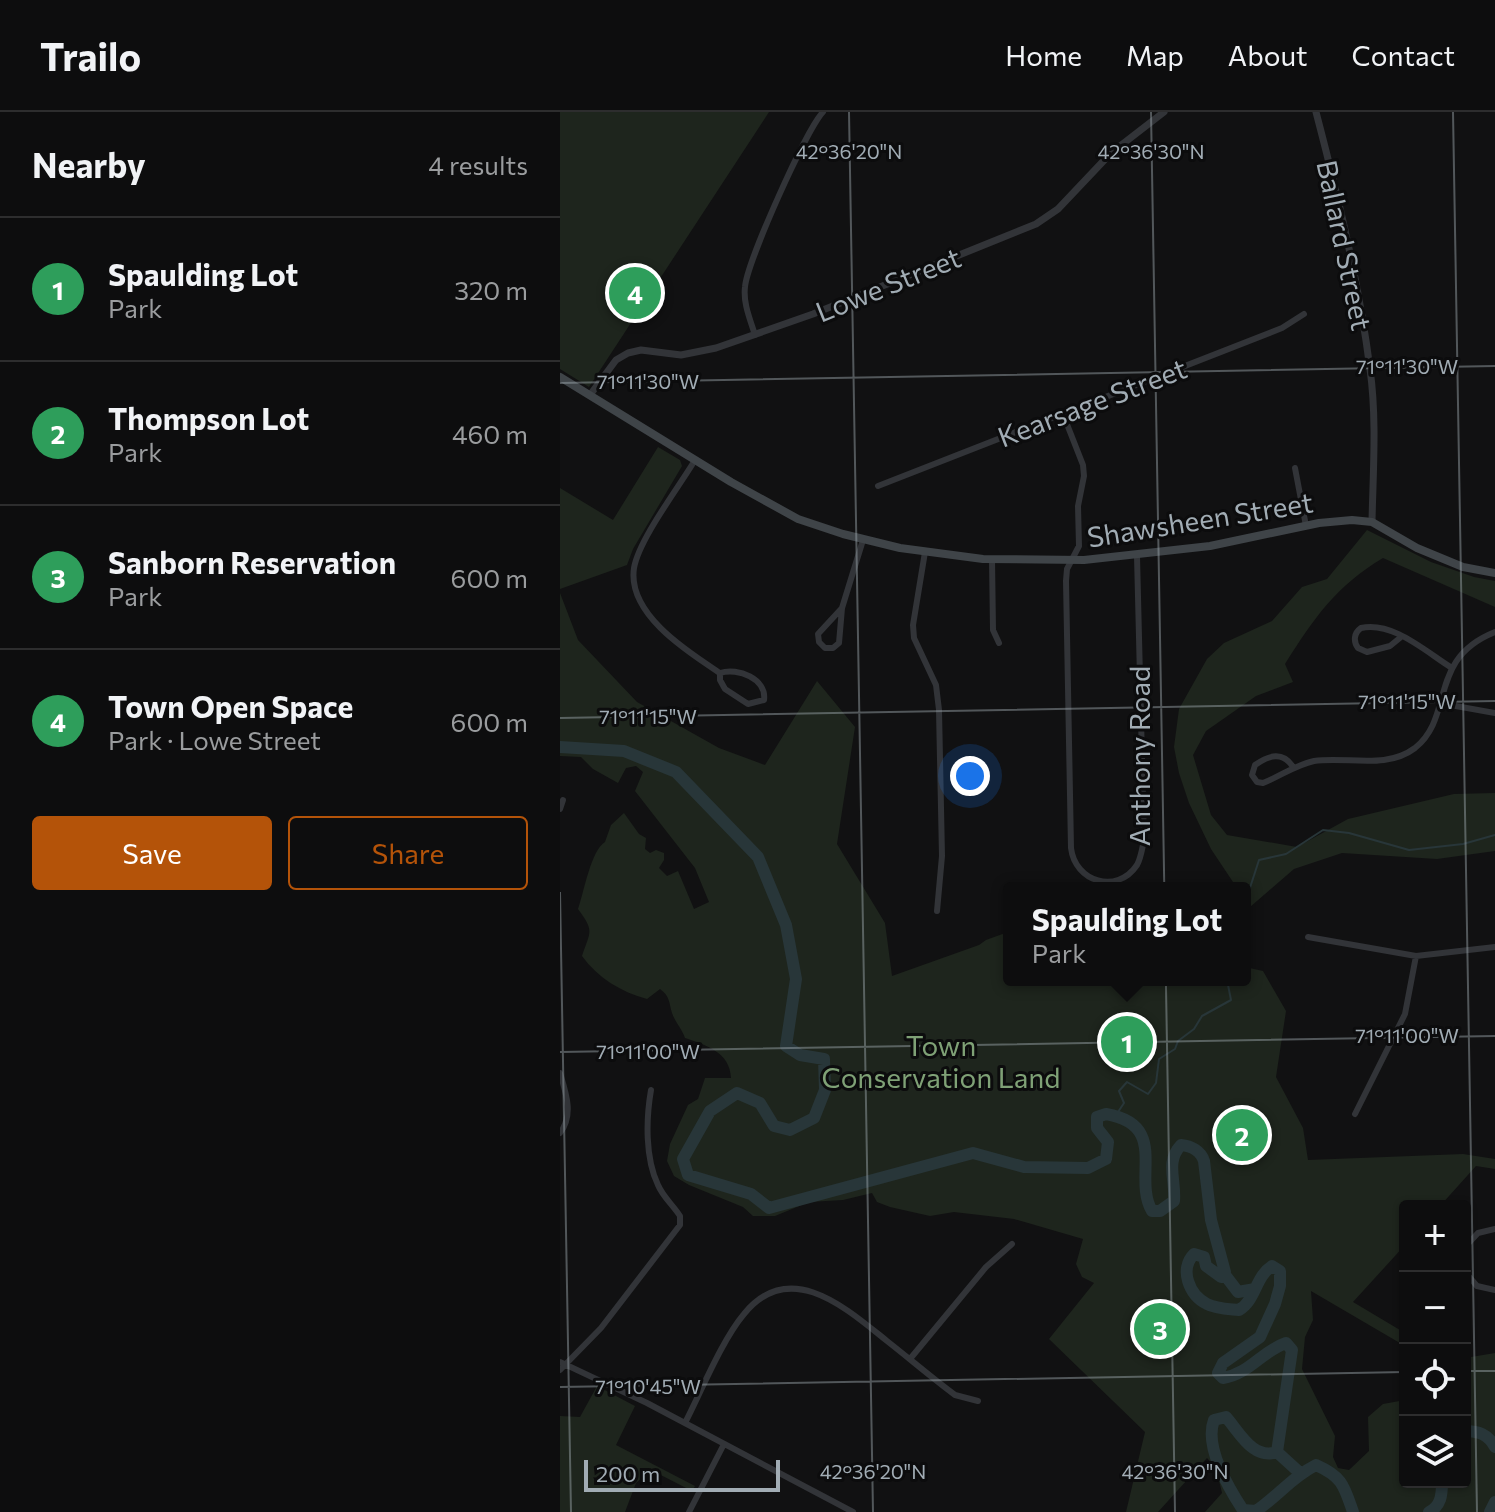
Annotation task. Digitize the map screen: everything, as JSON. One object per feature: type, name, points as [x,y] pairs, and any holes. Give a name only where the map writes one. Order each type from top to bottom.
[{"type":"main road","name":"Shawsheen Street","points":[[560,377],[798,519],[863,540],[925,552],[992,559],[1071,560],[1137,556],[1352,520],[1372,522],[1463,567],[1495,573]]},
{"type":"street","points":[[755,335],[745,298],[748,271],[806,139],[823,112]]},
{"type":"street","name":"Lowe Street","points":[[590,395],[616,360],[630,352],[687,354],[755,335],[941,264],[1042,221],[1058,209],[1111,153],[1164,112]]},
{"type":"street","name":"Ballard Street","points":[[1316,112],[1354,275],[1370,370],[1373,406],[1372,522]]},
{"type":"street","name":"Kearsage Street","points":[[878,486],[1282,328],[1304,314]]},
{"type":"street","name":"Anthony Road","points":[[1063,414],[1083,465],[1084,476],[1078,506],[1079,546],[1066,573],[1072,856],[1086,877],[1114,881],[1123,878],[1137,864],[1144,840],[1137,556]]},
{"type":"street","points":[[695,460],[638,555],[634,580],[639,599],[661,629],[720,673],[733,670],[760,684],[764,700],[748,704],[737,698],[720,680],[720,673]]},
{"type":"street","points":[[1295,468],[1306,526]]},
{"type":"street","points":[[842,608],[819,630],[819,642],[825,648],[833,648],[841,640],[842,608],[863,540]]},
{"type":"street","points":[[925,552],[913,625],[914,638],[936,685],[939,710],[942,856],[937,911]]},
{"type":"street","points":[[992,559],[993,630],[999,643]]},
{"type":"street","points":[[1401,637],[1390,646],[1367,652],[1358,648],[1354,641],[1357,632],[1366,627],[1383,627],[1401,637],[1452,668]]},
{"type":"street","points":[[1293,767],[1284,758],[1274,755],[1255,765],[1252,775],[1257,782],[1263,783],[1293,767],[1323,760],[1384,760],[1403,755],[1414,748],[1428,734],[1452,668],[1467,648],[1495,632]]},
{"type":"street","points":[[1439,703],[1495,713]]},
{"type":"street","points":[[560,809],[563,800]]},
{"type":"street","points":[[1308,937],[1416,956],[1495,947]]},
{"type":"street","points":[[1355,1114],[1405,1014],[1416,956]]},
{"type":"street","points":[[560,1073],[568,1104],[567,1120],[560,1133]]},
{"type":"street","points":[[651,1090],[648,1132],[653,1167],[658,1187],[680,1216],[680,1225],[601,1328],[562,1365],[685,1423],[853,1512]]},
{"type":"street","points":[[1471,1241],[1478,1233],[1495,1229]]},
{"type":"street","points":[[910,1359],[986,1267],[1012,1244]]},
{"type":"street","points":[[1471,1279],[1477,1286],[1495,1290]]},
{"type":"street","points":[[685,1423],[741,1317],[757,1301],[775,1293],[803,1290],[835,1300],[955,1395],[978,1401]]},
{"type":"street","points":[[689,1512],[724,1444]]},
{"type":"green space","points":[[560,112],[769,112],[589,387],[560,369]]},
{"type":"green space","points":[[658,447],[680,460],[682,466],[633,549],[627,565],[560,589],[560,488],[613,520]]},
{"type":"green space","points":[[1367,530],[1431,562],[1495,581],[1495,607],[1383,558],[1366,569],[1327,604],[1285,664],[1293,682],[1256,696],[1206,731],[1193,755],[1211,815],[1227,835],[1297,847],[1348,819],[1454,794],[1495,793],[1495,851],[1437,859],[1342,853],[1294,869],[1251,906],[1251,882],[1233,882],[1211,849],[1189,803],[1174,747],[1179,709],[1207,659],[1224,643],[1272,621],[1302,587],[1327,579]]},
{"type":"green space","name":"Town Conservation Land","points":[[560,593],[578,640],[637,702],[719,748],[765,765],[817,681],[855,727],[837,844],[885,923],[892,976],[1003,934],[1003,986],[1251,986],[1251,968],[1263,971],[1286,1011],[1276,1077],[1303,1128],[1308,1160],[1463,1154],[1495,1159],[1495,1169],[1476,1166],[1445,1200],[1399,1200],[1399,1252],[1353,1302],[1399,1329],[1399,1342],[1311,1291],[1313,1320],[1305,1337],[1302,1369],[1335,1436],[1333,1457],[1338,1468],[1349,1470],[1369,1451],[1368,1417],[1383,1404],[1399,1401],[1399,1488],[1471,1488],[1471,1357],[1495,1353],[1495,1512],[1205,1512],[1222,1493],[1216,1468],[1207,1458],[1158,1512],[1126,1512],[1145,1432],[1049,1339],[1094,1283],[1082,1277],[1076,1264],[1083,1239],[1014,1219],[954,1212],[930,1216],[877,1202],[872,1193],[843,1200],[809,1202],[775,1216],[753,1216],[743,1207],[674,1176],[667,1161],[670,1144],[688,1105],[698,1099],[705,1078],[731,1078],[730,1069],[716,1051],[685,1038],[667,997],[660,989],[647,999],[637,996],[611,983],[588,964],[582,956],[589,927],[578,909],[596,853],[605,842],[611,825],[624,813],[639,834],[646,838],[645,849],[650,853],[656,850],[664,853],[659,868],[667,876],[678,871],[694,909],[709,902],[695,868],[635,791],[643,772],[636,766],[626,768],[618,783],[593,769],[581,757],[560,756]]},
{"type":"green space","points":[[597,1386],[635,1406],[616,1445],[695,1486],[692,1491],[651,1470],[636,1483],[625,1512],[560,1512],[560,1416],[580,1417]]},
{"type":"waterway","points":[[560,747],[624,751],[676,772],[758,857],[786,925],[796,979],[786,1046],[800,1055],[824,1059],[825,1090],[814,1118],[790,1130],[774,1126],[760,1103],[737,1093],[710,1111],[683,1159],[688,1175],[751,1194],[769,1208],[973,1153],[1024,1167],[1088,1168],[1106,1159],[1108,1142],[1097,1128],[1097,1117],[1106,1114],[1126,1120],[1137,1129],[1146,1154],[1147,1198],[1152,1211],[1160,1211],[1174,1201],[1172,1165],[1176,1151],[1181,1145],[1192,1148],[1201,1154],[1204,1161],[1211,1220],[1225,1272],[1221,1277],[1206,1266],[1204,1257],[1194,1254],[1187,1274],[1195,1294],[1211,1306],[1239,1310],[1245,1306],[1266,1271],[1272,1266],[1280,1271],[1275,1304],[1260,1337],[1223,1363],[1218,1373],[1223,1378],[1232,1376],[1286,1343],[1292,1350],[1277,1452],[1254,1449],[1226,1417],[1214,1420],[1212,1430],[1219,1466],[1243,1510],[1256,1511],[1316,1465],[1341,1483],[1353,1512]]},
{"type":"waterway","points":[[1251,885],[1259,860],[1286,854],[1323,830],[1349,833],[1409,850],[1463,844],[1495,835]]},
{"type":"waterway","points":[[1116,1115],[1124,1103],[1119,1091],[1127,1082],[1148,1094],[1156,1083],[1159,1059],[1175,1049],[1178,1041],[1194,1029],[1202,1016],[1231,1000],[1228,986]]},
{"type":"waterway","points":[[1225,1275],[1238,1292],[1255,1289]]},
{"type":"waterway","points":[[1471,1432],[1482,1434],[1495,1447]]},
{"type":"waterway","points":[[1277,1452],[1300,1473]]},
{"type":"waterway","points":[[1429,1512],[1440,1500],[1442,1488]]},
{"type":"waterway","points":[[1490,1512],[1495,1502]]},
{"type":"place","name":"Town Open Space","points":[[635,293]]},
{"type":"place","name":"Spaulding Lot","points":[[1127,1042]]},
{"type":"place","name":"Thompson Lot","points":[[1242,1135]]},
{"type":"place","name":"Sanborn Reservation","points":[[1160,1329]]}]
